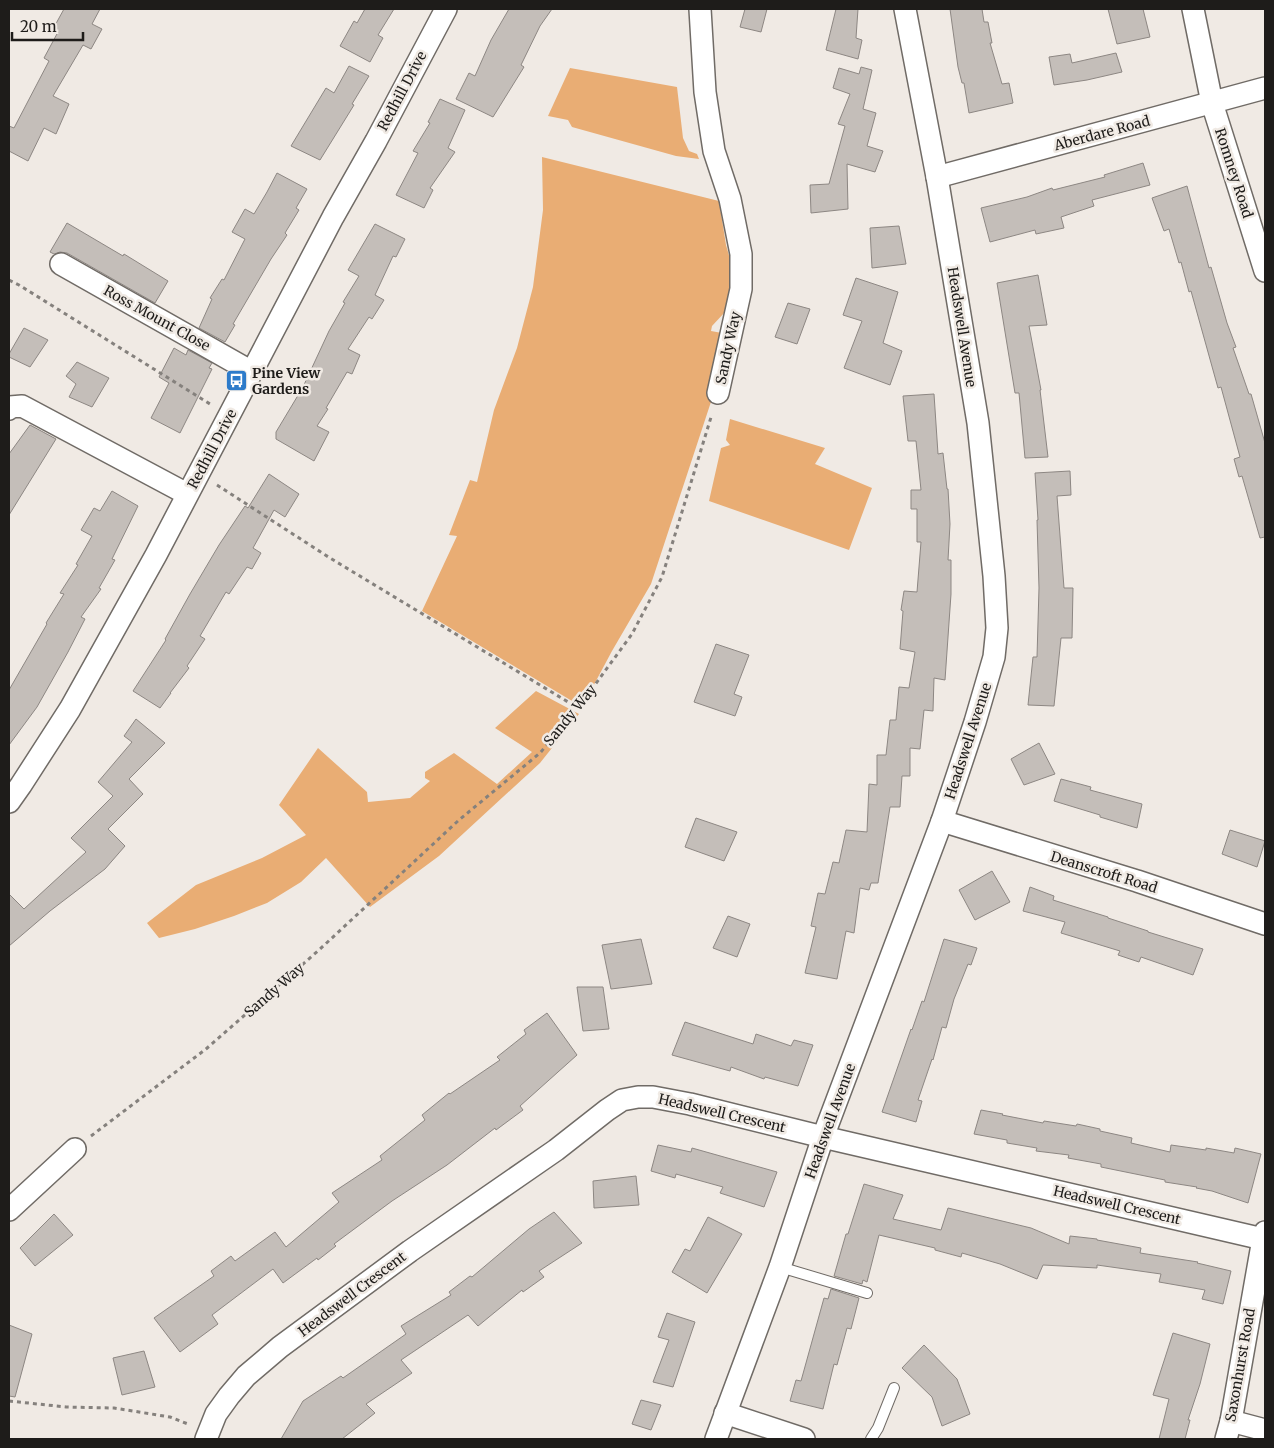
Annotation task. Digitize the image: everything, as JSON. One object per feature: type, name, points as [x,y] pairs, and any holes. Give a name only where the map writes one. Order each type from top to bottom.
[{"type":"street","name":"Redhill Drive","points":[[9,802],[70,709],[156,555],[333,217],[376,141],[446,9]]},
{"type":"street","name":"Sandy Way","points":[[700,9],[705,92],[714,151],[730,199],[741,254],[741,289],[718,393]]},
{"type":"street","name":"Headswell Avenue","points":[[716,1439],[780,1267],[823,1137],[942,821],[986,688],[994,657],[997,628],[994,576],[978,422],[938,177],[905,9]]},
{"type":"street","name":"Romney Road","points":[[1192,9],[1212,103],[1265,271]]},
{"type":"street","name":"Aberdare Road","points":[[938,177],[1265,88]]},
{"type":"street","name":"Ross Mount Close","points":[[61,264],[252,372]]},
{"type":"street","points":[[9,409],[10,407],[22,406],[187,494]]},
{"type":"street","name":"Deanscroft Road","points":[[942,821],[1136,881],[1265,924]]},
{"type":"street","name":"Headswell Crescent","points":[[207,1436],[216,1414],[229,1396],[246,1376],[280,1348],[410,1251],[533,1166],[622,1100],[653,1097],[669,1100],[823,1137],[1264,1235]]},
{"type":"street","points":[[9,1210],[75,1149]]},
{"type":"street","name":"Saxonhurst Road","points":[[1228,1430],[1264,1235]]},
{"type":"street","points":[[726,1413],[804,1439]]},
{"type":"street","points":[[1228,1430],[1265,1430]]},
{"type":"lane","points":[[780,1267],[867,1293]]},
{"type":"lane","points":[[871,1439],[878,1428],[894,1388]]},
{"type":"path","points":[[9,280],[229,416]]},
{"type":"path","name":"Sandy Way","points":[[75,1149],[206,1049],[319,950],[459,820],[540,753],[578,708],[632,634],[662,577],[718,393]]},
{"type":"path","points":[[199,473],[330,558],[578,708]]},
{"type":"path","points":[[9,1401],[66,1407],[114,1408],[170,1417],[207,1436]]},
{"type":"shaded area","points":[[570,68],[677,87],[683,138],[689,151],[697,154],[699,159],[676,156],[572,127],[568,120],[548,116]]},
{"type":"shaded area","points":[[542,157],[719,201],[726,245],[732,266],[731,301],[725,312],[712,326],[711,331],[733,335],[651,584],[582,707],[422,611],[457,536],[449,535],[470,480],[477,482],[494,410],[517,348],[533,287],[543,210]]},
{"type":"shaded area","points":[[730,419],[825,448],[815,464],[872,488],[849,550],[709,501],[721,448],[730,445],[726,440]]},
{"type":"shaded area","points":[[536,691],[579,714],[540,763],[439,856],[370,907],[326,858],[301,882],[267,903],[234,916],[159,938],[147,923],[196,885],[262,858],[306,835],[279,805],[318,748],[367,792],[368,802],[410,798],[430,781],[425,778],[425,772],[454,753],[497,784],[532,752],[495,728]]},
{"type":"building","points":[[64,9],[100,9],[92,24],[102,29],[91,49],[83,45],[53,96],[69,104],[56,134],[44,128],[28,161],[9,151],[9,126],[14,128],[49,61],[44,58],[58,32],[53,29]]},
{"type":"building","points":[[365,9],[394,9],[378,35],[383,38],[370,62],[340,46],[354,21],[357,23]]},
{"type":"building","points":[[509,9],[552,9],[540,26],[521,65],[524,67],[493,117],[456,99],[469,73],[475,76],[491,40]]},
{"type":"building","points":[[745,9],[767,9],[761,32],[740,27]]},
{"type":"building","points":[[836,9],[858,9],[856,38],[862,40],[858,59],[826,50]]},
{"type":"building","points":[[950,9],[982,9],[984,22],[988,22],[992,43],[990,43],[1002,84],[1009,83],[1013,103],[969,113],[964,83],[962,83],[958,67]]},
{"type":"building","points":[[1108,9],[1143,9],[1150,37],[1117,44]]},
{"type":"building","points":[[1116,53],[1122,72],[1054,85],[1049,57],[1070,54],[1072,63]]},
{"type":"building","points":[[349,66],[369,76],[352,104],[354,105],[320,160],[291,146],[326,88],[334,93]]},
{"type":"building","points":[[861,67],[872,70],[863,109],[876,113],[867,146],[883,151],[875,172],[847,164],[848,209],[811,213],[810,185],[829,184],[845,126],[838,124],[850,94],[833,88],[839,68],[859,74]]},
{"type":"building","points":[[440,99],[465,110],[448,148],[455,152],[430,188],[433,190],[424,208],[396,195],[418,153],[413,151],[430,123],[428,122]]},
{"type":"building","points":[[1143,163],[1150,185],[1092,200],[1094,206],[1061,217],[1064,228],[1036,234],[1035,230],[990,242],[981,208],[1027,197],[1052,188],[1053,190],[1105,177],[1104,175]]},
{"type":"building","points":[[277,173],[307,189],[296,208],[299,210],[285,233],[287,235],[233,324],[235,325],[225,342],[199,328],[212,299],[210,298],[222,279],[224,280],[245,239],[232,232],[245,209],[254,214]]},
{"type":"building","points":[[1187,186],[1209,268],[1211,267],[1236,347],[1233,348],[1249,394],[1251,394],[1265,443],[1265,537],[1260,538],[1242,476],[1239,477],[1234,459],[1240,457],[1221,387],[1218,388],[1191,291],[1189,292],[1169,229],[1164,231],[1152,198]]},
{"type":"building","points":[[67,223],[123,256],[124,254],[168,281],[155,303],[67,253],[60,252],[54,254],[50,252]]},
{"type":"building","points":[[375,224],[405,239],[396,257],[393,256],[375,295],[384,300],[372,319],[369,317],[348,349],[360,355],[352,374],[347,372],[317,426],[329,432],[314,461],[276,439],[276,432],[303,387],[329,331],[345,303],[343,302],[359,276],[348,270]]},
{"type":"building","points":[[899,226],[906,264],[872,268],[870,228]]},
{"type":"building","points":[[1038,275],[1047,325],[1029,326],[1041,390],[1048,457],[1025,458],[1019,393],[1015,393],[997,283]]},
{"type":"building","points":[[856,278],[898,292],[883,343],[902,351],[890,385],[844,368],[862,321],[843,315]]},
{"type":"building","points":[[788,303],[810,309],[797,344],[775,337]]},
{"type":"building","points":[[24,328],[48,340],[30,367],[9,357]]},
{"type":"building","points":[[174,348],[186,355],[188,350],[212,363],[209,368],[212,369],[180,433],[151,418],[169,383],[159,377]]},
{"type":"building","points":[[77,362],[109,378],[92,407],[69,397],[76,384],[66,376]]},
{"type":"building","points":[[934,394],[938,454],[943,453],[950,524],[948,560],[951,560],[951,594],[945,680],[934,678],[933,711],[924,710],[920,749],[910,748],[910,776],[902,776],[900,807],[890,807],[878,883],[871,883],[869,890],[860,888],[854,933],[846,931],[837,979],[805,973],[816,927],[811,926],[818,893],[825,894],[833,862],[839,863],[846,830],[867,832],[869,784],[877,785],[877,755],[886,755],[890,720],[896,720],[899,687],[909,688],[915,652],[900,649],[903,611],[901,610],[904,591],[917,592],[921,542],[917,542],[917,509],[911,509],[911,490],[921,490],[916,441],[908,441],[903,396]]},
{"type":"building","points":[[30,425],[56,439],[9,515],[9,454]]},
{"type":"building","points":[[1070,471],[1071,495],[1057,496],[1064,588],[1073,588],[1072,638],[1061,638],[1054,706],[1028,705],[1033,657],[1037,657],[1039,588],[1035,473]]},
{"type":"building","points":[[269,474],[299,494],[285,517],[274,510],[253,548],[261,553],[252,569],[247,567],[229,594],[226,592],[200,636],[205,639],[187,666],[189,668],[160,708],[133,691],[166,640],[219,545],[245,506],[248,508]]},
{"type":"building","points":[[112,491],[138,506],[112,559],[115,560],[99,588],[101,589],[81,617],[85,619],[68,652],[37,707],[9,745],[9,690],[64,594],[60,593],[78,565],[76,564],[92,536],[81,530],[94,508],[100,511]]},
{"type":"building","points":[[716,644],[749,655],[734,694],[742,697],[735,716],[694,702]]},
{"type":"building","points":[[136,719],[165,743],[129,779],[143,794],[108,829],[125,846],[105,869],[50,911],[9,946],[9,894],[24,909],[86,852],[71,838],[113,796],[98,782],[132,742],[124,736]]},
{"type":"building","points":[[1039,743],[1055,774],[1024,785],[1011,759]]},
{"type":"building","points":[[1061,779],[1091,787],[1090,790],[1142,804],[1137,828],[1054,801]]},
{"type":"building","points":[[696,818],[737,832],[724,861],[685,847]]},
{"type":"building","points":[[1230,830],[1265,841],[1257,867],[1222,854]]},
{"type":"building","points":[[992,871],[1010,902],[975,920],[959,890]]},
{"type":"building","points":[[1030,887],[1054,896],[1053,900],[1203,949],[1193,975],[1141,957],[1139,962],[1118,955],[1120,951],[1061,933],[1065,922],[1023,911]]},
{"type":"building","points":[[728,916],[750,924],[737,957],[713,948]]},
{"type":"building","points":[[641,939],[652,984],[611,989],[602,945]]},
{"type":"building","points":[[944,939],[977,948],[971,965],[968,964],[954,999],[946,1028],[942,1027],[933,1060],[918,1100],[922,1101],[916,1122],[882,1112],[911,1029],[922,1001],[924,1002]]},
{"type":"building","points":[[577,987],[603,987],[609,1029],[583,1031]]},
{"type":"building","points":[[547,1013],[577,1055],[520,1106],[523,1110],[496,1130],[495,1128],[447,1165],[392,1201],[334,1244],[336,1246],[318,1260],[317,1258],[283,1283],[273,1269],[212,1315],[218,1324],[180,1352],[154,1318],[214,1276],[211,1271],[231,1256],[235,1261],[275,1232],[286,1247],[339,1202],[332,1193],[382,1160],[380,1156],[425,1120],[422,1115],[449,1093],[500,1060],[497,1057],[526,1034],[524,1030]]},
{"type":"building","points":[[685,1022],[753,1044],[756,1034],[791,1046],[794,1040],[813,1045],[798,1086],[765,1077],[764,1079],[731,1067],[730,1071],[672,1055]]},
{"type":"building","points":[[981,1110],[1043,1123],[1044,1121],[1076,1126],[1077,1124],[1100,1129],[1100,1131],[1132,1138],[1131,1143],[1170,1152],[1171,1145],[1234,1153],[1235,1148],[1261,1154],[1248,1203],[1197,1187],[1165,1182],[1165,1180],[1101,1167],[1101,1164],[1068,1158],[1069,1155],[1036,1151],[1037,1148],[1007,1143],[1007,1140],[974,1134]]},
{"type":"building","points":[[658,1145],[691,1152],[692,1148],[777,1172],[764,1207],[720,1193],[723,1187],[676,1174],[675,1178],[651,1171]]},
{"type":"building","points":[[636,1176],[639,1205],[594,1208],[593,1181]]},
{"type":"building","points":[[864,1184],[903,1195],[893,1219],[941,1230],[948,1208],[1031,1228],[1069,1244],[1070,1236],[1097,1239],[1141,1248],[1140,1253],[1198,1262],[1231,1271],[1223,1304],[1202,1299],[1205,1290],[1159,1282],[1161,1274],[1097,1265],[1097,1268],[1043,1265],[1037,1279],[1000,1264],[962,1253],[961,1257],[935,1250],[935,1248],[879,1235],[867,1282],[863,1280],[862,1284],[834,1276],[846,1234],[848,1234]]},
{"type":"building","points":[[554,1212],[582,1243],[539,1271],[544,1277],[523,1292],[522,1290],[478,1326],[468,1315],[401,1360],[412,1373],[366,1404],[375,1413],[342,1439],[281,1439],[303,1401],[341,1376],[343,1378],[406,1334],[401,1326],[451,1295],[449,1292],[470,1276],[472,1277],[529,1229]]},
{"type":"building","points":[[54,1214],[73,1235],[35,1266],[20,1248]]},
{"type":"building","points":[[708,1217],[742,1234],[707,1293],[672,1272],[685,1249],[690,1251]]},
{"type":"building","points":[[831,1289],[859,1298],[851,1329],[847,1328],[837,1365],[834,1364],[823,1409],[790,1401],[796,1380],[801,1381],[824,1298],[828,1299]]},
{"type":"building","points":[[667,1313],[695,1322],[673,1387],[653,1382],[669,1340],[658,1337]]},
{"type":"building","points":[[9,1325],[32,1334],[15,1397],[9,1396]]},
{"type":"building","points":[[1173,1333],[1210,1344],[1200,1384],[1188,1420],[1190,1420],[1185,1439],[1159,1439],[1169,1399],[1153,1395]]},
{"type":"building","points":[[924,1345],[957,1379],[970,1414],[942,1426],[932,1397],[902,1368]]},
{"type":"building","points":[[144,1351],[155,1387],[122,1395],[113,1358]]},
{"type":"building","points":[[641,1400],[661,1405],[651,1430],[632,1424]]},
{"type":"place","name":"Pine View Gardens","points":[[236,381]]}]
